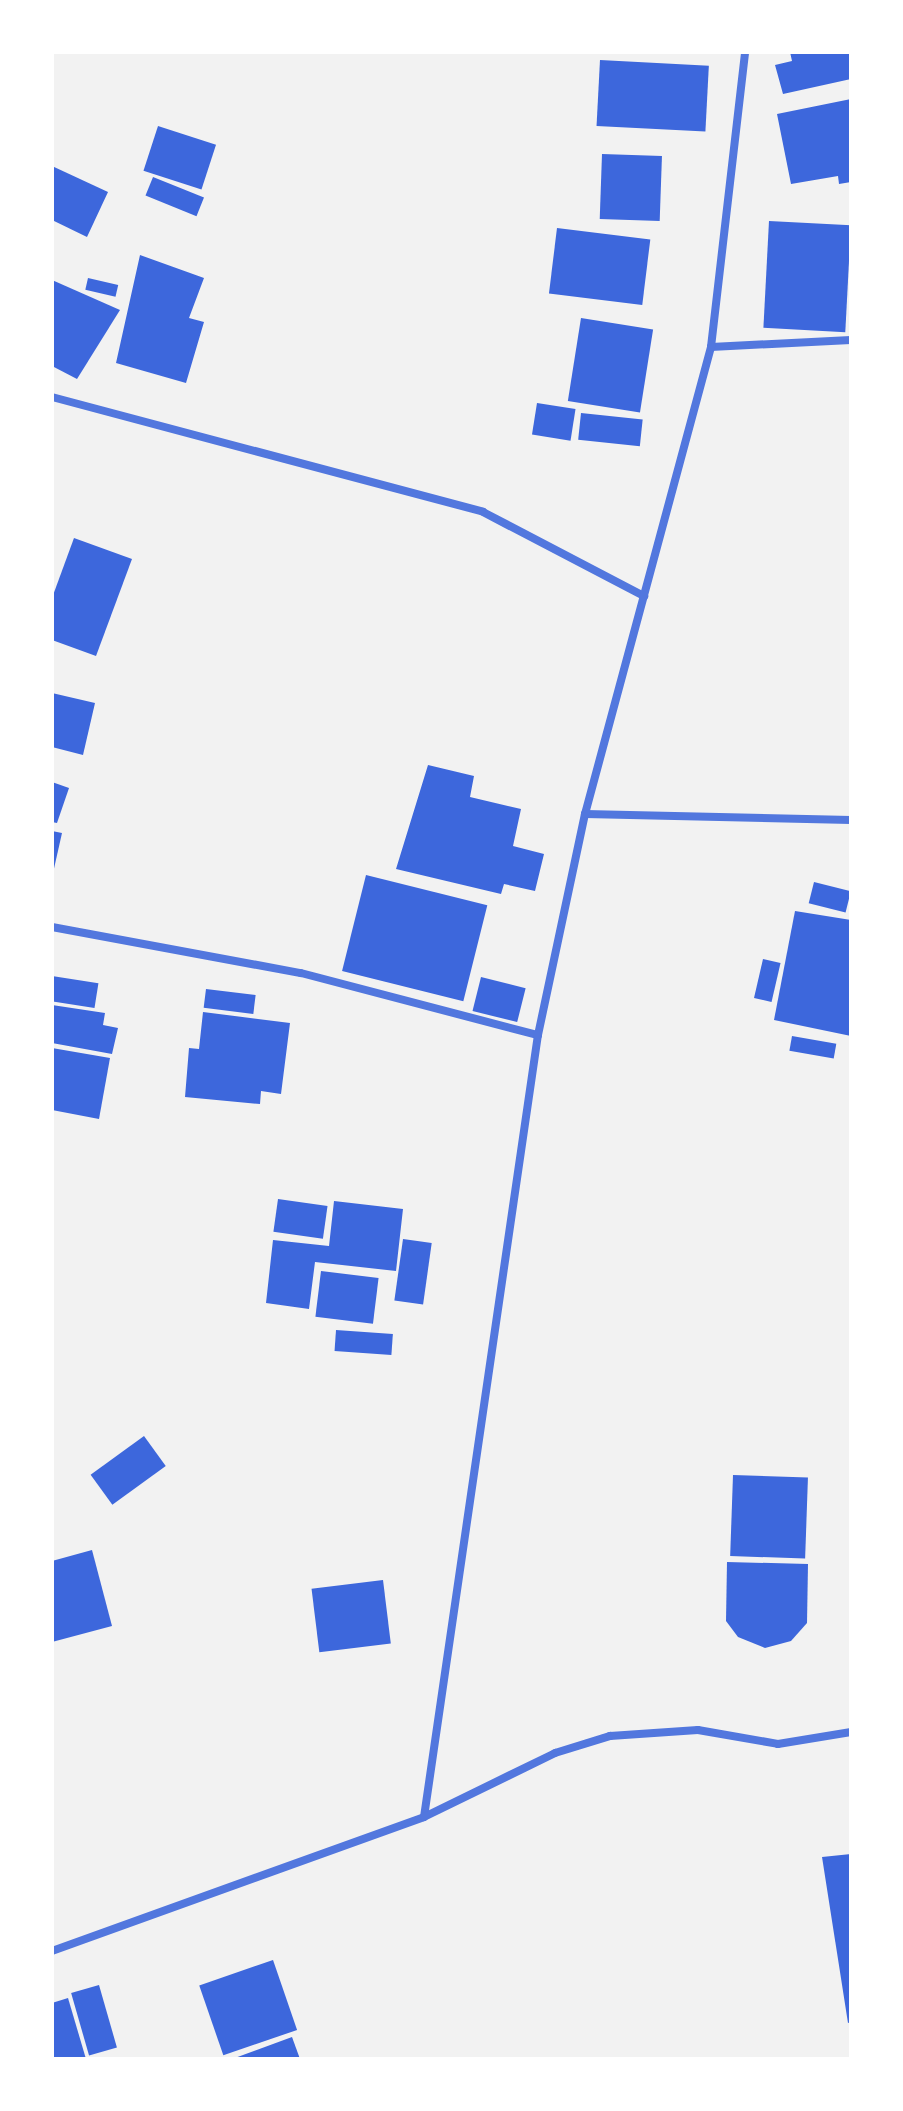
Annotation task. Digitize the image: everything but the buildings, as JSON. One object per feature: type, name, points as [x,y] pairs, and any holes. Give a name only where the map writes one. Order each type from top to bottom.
[{"type":"street","points":[[424,1817],[538,1035],[585,814],[711,347],[745,52]]},
{"type":"street","points":[[711,347],[851,340]]},
{"type":"street","points":[[52,397],[483,512],[644,596]]},
{"type":"street","points":[[585,814],[851,820]]},
{"type":"street","points":[[52,927],[301,973],[538,1035]]},
{"type":"street","points":[[52,1951],[424,1817],[555,1753],[610,1736],[698,1730],[778,1744],[851,1732]]}]
